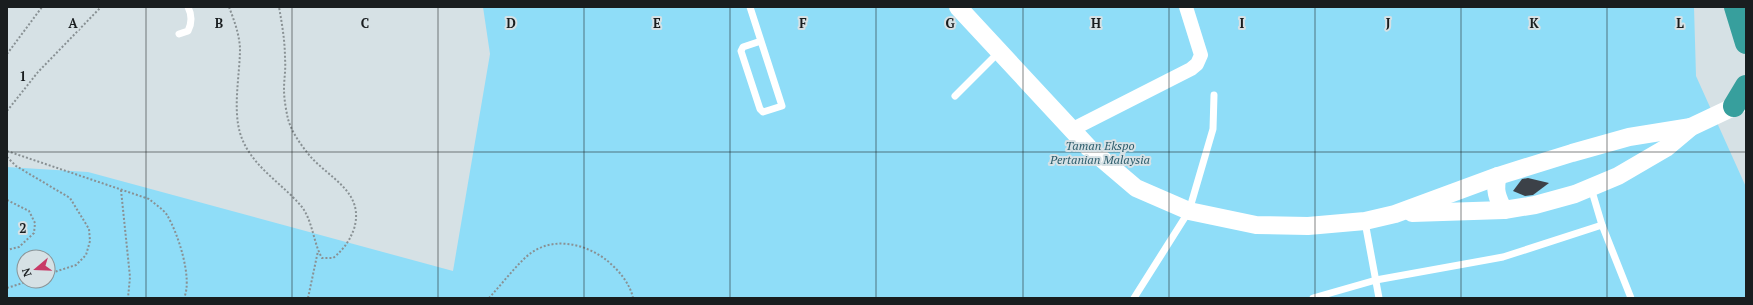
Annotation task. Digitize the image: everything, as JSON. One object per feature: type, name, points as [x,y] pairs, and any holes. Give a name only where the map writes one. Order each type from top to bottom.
[{"type":"highway","points":[[1735,7],[1746,43]]},
{"type":"highway","points":[[1742,104],[1746,86]]},
{"type":"street","points":[[958,7],[1089,148],[1136,188],[1189,210],[1256,225],[1308,226],[1365,222],[1395,214],[1498,176],[1607,143],[1629,137],[1691,127],[1742,104]]},
{"type":"street","points":[[1072,130],[1191,69],[1197,64],[1201,55],[1186,7]]},
{"type":"street","points":[[1395,214],[1504,210],[1554,200],[1591,188],[1618,176],[1666,148],[1691,127]]},
{"type":"street","points":[[1498,176],[1496,194],[1504,210]]},
{"type":"lane","points":[[179,34],[188,31],[191,24],[191,13],[188,7]]},
{"type":"lane","points":[[750,7],[761,41],[782,106],[761,111],[741,49],[761,41]]},
{"type":"lane","points":[[955,96],[1000,52]]},
{"type":"lane","points":[[1134,298],[1189,210],[1213,129],[1214,95]]},
{"type":"lane","points":[[1591,188],[1602,225],[1632,298]]},
{"type":"lane","points":[[1365,222],[1379,298]]},
{"type":"lane","points":[[1313,298],[1376,280],[1503,257],[1602,225]]},
{"type":"path","points":[[7,54],[42,7]]},
{"type":"path","points":[[7,111],[38,72],[101,7]]},
{"type":"path","points":[[228,7],[236,24],[240,47],[237,119],[241,136],[252,158],[302,208],[313,228],[318,250],[322,258],[333,258],[343,250],[351,238],[356,221],[356,207],[352,197],[343,186],[311,157],[296,138],[289,120],[284,90],[285,60],[279,7]]},
{"type":"path","points":[[7,151],[149,199],[166,214],[176,231],[186,265],[184,298]]},
{"type":"path","points":[[7,157],[16,166],[70,198],[89,229],[90,241],[86,254],[76,265],[56,271]]},
{"type":"path","points":[[121,190],[130,277],[128,298]]},
{"type":"path","points":[[7,200],[29,212],[35,223],[34,233],[29,238],[19,247],[7,250]]},
{"type":"path","points":[[489,298],[527,256],[542,247],[561,243],[577,244],[595,252],[605,259],[624,279],[633,298]]},
{"type":"path","points":[[308,298],[318,250]]},
{"type":"green space","name":"Taman Ekspo Pertanian Malaysia","points":[[483,7],[1694,7],[1696,76],[1746,187],[1746,298],[7,298],[7,167],[88,172],[453,271],[490,54]]},
{"type":"building","points":[[1528,178],[1549,183],[1533,195],[1525,196],[1513,191],[1522,179]]}]
